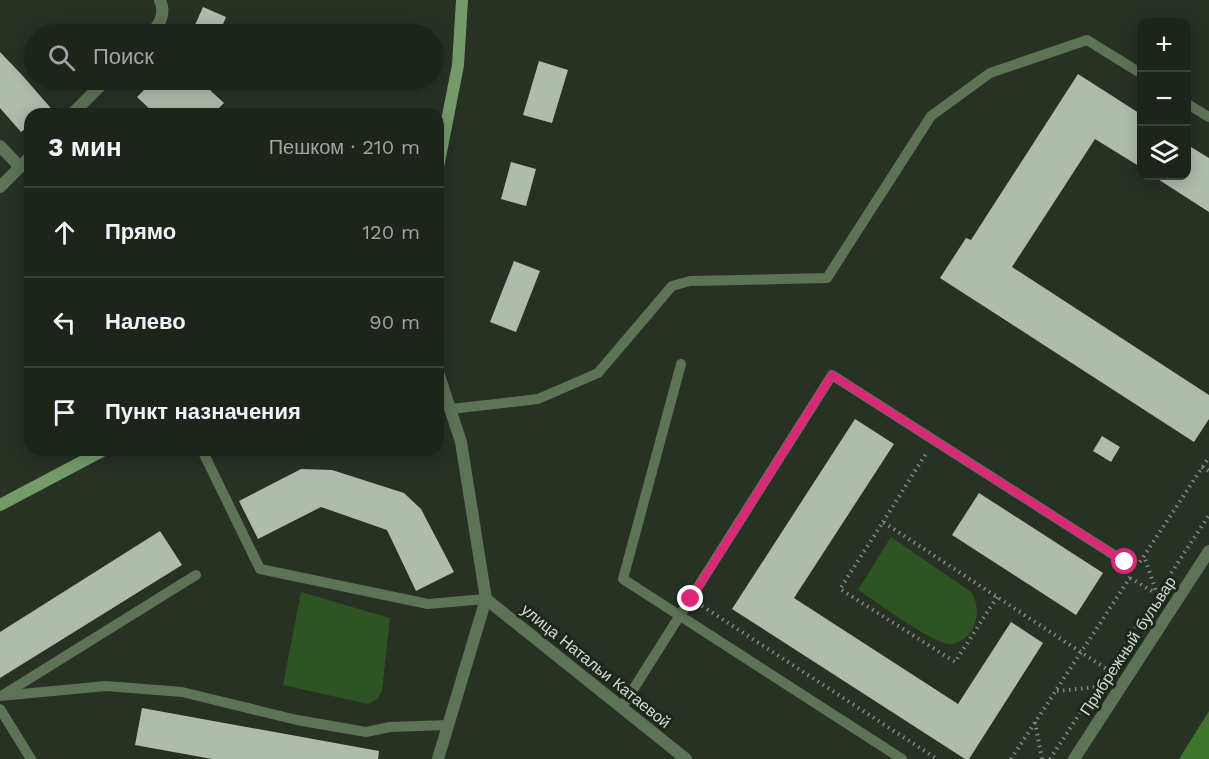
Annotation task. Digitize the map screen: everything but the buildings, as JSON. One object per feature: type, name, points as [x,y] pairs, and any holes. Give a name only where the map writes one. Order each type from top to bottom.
[{"type":"main road","points":[[444,136],[458,65],[462,0]]},
{"type":"main road","points":[[0,505],[93,456]]},
{"type":"street","points":[[160,0],[163,6],[160,24]]},
{"type":"street","points":[[78,108],[96,90]]},
{"type":"street","points":[[0,146],[20,167]]},
{"type":"street","points":[[0,187],[24,163]]},
{"type":"street","points":[[438,759],[486,599],[461,442],[444,390]]},
{"type":"street","name":"Прибрежный бульвар","points":[[1074,759],[1209,551]]},
{"type":"street","name":"улица Натальи Катаевой","points":[[486,599],[686,759]]},
{"type":"lane","points":[[450,409],[538,399],[598,373],[672,286],[690,281],[827,278],[931,116],[990,73],[1087,40],[1137,72]]},
{"type":"lane","points":[[1191,106],[1209,117]]},
{"type":"lane","points":[[681,364],[623,579],[902,759]]},
{"type":"lane","points":[[622,707],[832,375],[1125,562]]},
{"type":"lane","points":[[205,456],[260,569],[428,604],[486,599]]},
{"type":"lane","points":[[0,696],[196,575]]},
{"type":"lane","points":[[0,696],[106,686],[182,692],[297,720],[366,732],[390,727],[448,725]]},
{"type":"lane","points":[[0,709],[31,759]]},
{"type":"path","points":[[934,440],[840,589],[955,662],[997,597]]},
{"type":"path","points":[[1011,759],[1209,457]]},
{"type":"path","points":[[1202,467],[1209,471]]},
{"type":"path","points":[[1050,759],[1209,515]]},
{"type":"path","points":[[882,522],[1108,670]]},
{"type":"path","points":[[1144,556],[1157,594]]},
{"type":"path","points":[[1130,578],[1157,594]]},
{"type":"path","points":[[691,599],[937,759]]},
{"type":"path","points":[[1056,691],[1097,687]]},
{"type":"path","points":[[1035,722],[1042,759]]},
{"type":"green space","points":[[891,537],[971,592],[977,614],[971,631],[964,639],[951,644],[932,638],[858,590]]},
{"type":"green space","points":[[301,592],[390,618],[382,691],[377,699],[368,704],[283,685]]},
{"type":"green space","points":[[1209,711],[1209,759],[1179,759]]},
{"type":"route","points":[[691,599],[832,375],[1125,562]]}]
